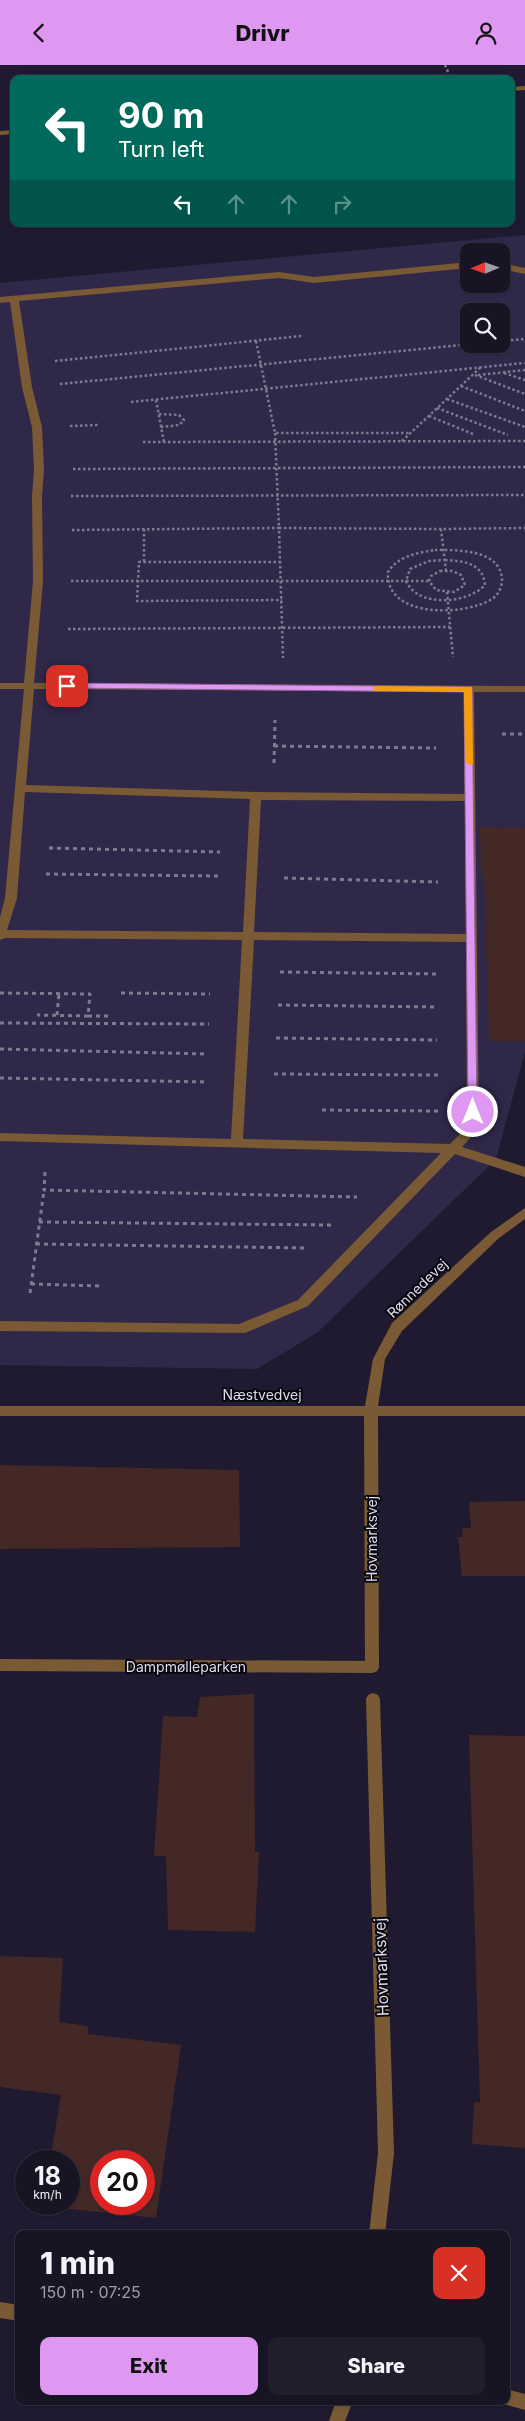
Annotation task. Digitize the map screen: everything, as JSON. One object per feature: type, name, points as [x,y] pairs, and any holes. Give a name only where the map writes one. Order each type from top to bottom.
[{"type":"street","points":[[0,300],[279,275],[314,280],[460,266]]},
{"type":"street","points":[[510,268],[525,271]]},
{"type":"street","points":[[14,299],[27,387],[37,427],[40,470],[37,496],[38,581],[11,898],[0,935],[472,937]]},
{"type":"street","points":[[0,686],[525,689]]},
{"type":"street","points":[[0,1326],[240,1329],[303,1303],[473,1128],[468,689]]},
{"type":"street","points":[[21,788],[273,797],[470,798]]},
{"type":"street","points":[[237,1144],[256,796]]},
{"type":"street","points":[[0,1137],[453,1149],[525,1171]]},
{"type":"street","name":"Rønnedevej","points":[[371,1410],[379,1359],[397,1327],[495,1235],[525,1213]]},
{"type":"street","name":"Hovmarksvej","points":[[371,1410],[372,1667]]},
{"type":"street","name":"Næstvedvej","points":[[0,1411],[525,1411]]},
{"type":"street","name":"Dampmølleparken","points":[[0,1665],[372,1667]]},
{"type":"street","name":"Hovmarksvej","points":[[373,1699],[386,2153],[377,2230]]},
{"type":"street","points":[[0,2310],[15,2312]]},
{"type":"street","points":[[510,2398],[525,2402]]},
{"type":"street","points":[[337,2421],[343,2405]]},
{"type":"path","points":[[23,364],[302,336]]},
{"type":"path","points":[[510,340],[525,339]]},
{"type":"path","points":[[256,341],[275,433],[283,661]]},
{"type":"path","points":[[27,387],[460,345]]},
{"type":"path","points":[[131,402],[525,363]]},
{"type":"path","points":[[401,442],[475,375],[481,367]]},
{"type":"path","points":[[475,375],[525,370]]},
{"type":"path","points":[[504,372],[525,380]]},
{"type":"path","points":[[475,375],[525,394]]},
{"type":"path","points":[[461,386],[525,411]]},
{"type":"path","points":[[156,399],[164,442]]},
{"type":"path","points":[[447,399],[525,427]]},
{"type":"path","points":[[437,408],[508,435]]},
{"type":"path","points":[[159,414],[179,415],[184,420],[178,425],[161,427]]},
{"type":"path","points":[[429,416],[473,435]]},
{"type":"path","points":[[275,433],[410,433]]},
{"type":"path","points":[[144,442],[525,441]]},
{"type":"path","points":[[40,470],[525,467]]},
{"type":"path","points":[[37,496],[525,495]]},
{"type":"path","points":[[38,530],[525,528]]},
{"type":"path","points":[[144,529],[144,563]]},
{"type":"path","points":[[441,529],[446,571]]},
{"type":"path","points":[[444,550],[473,552],[489,559],[498,567],[503,579],[501,591],[491,600],[477,606],[449,609],[422,608],[408,605],[398,598],[388,581],[388,575],[400,559],[416,552],[444,550]]},
{"type":"path","points":[[445,560],[471,564],[480,569],[485,577],[484,586],[477,593],[467,597],[448,600],[419,595],[408,588],[406,581],[410,569],[418,564],[445,560]]},
{"type":"path","points":[[281,562],[139,562],[137,601],[282,600]]},
{"type":"path","points":[[446,571],[461,575],[465,581],[464,585],[458,590],[447,592],[431,587],[429,581],[435,573],[446,571]]},
{"type":"path","points":[[38,581],[429,581]]},
{"type":"path","points":[[447,592],[456,689]]},
{"type":"path","points":[[34,629],[450,627]]},
{"type":"path","points":[[273,797],[276,688]]},
{"type":"path","points":[[274,745],[470,749]]},
{"type":"path","points":[[15,848],[253,853]]},
{"type":"path","points":[[247,972],[472,975]]},
{"type":"path","points":[[0,993],[90,994],[88,1016]]},
{"type":"path","points":[[57,1015],[59,993]]},
{"type":"path","points":[[121,993],[472,1008]]},
{"type":"path","points":[[37,1015],[109,1016]]},
{"type":"path","points":[[0,1023],[214,1025]]},
{"type":"path","points":[[244,1037],[473,1040]]},
{"type":"path","points":[[0,1049],[213,1054]]},
{"type":"path","points":[[241,1073],[473,1075]]},
{"type":"path","points":[[0,1078],[212,1083]]},
{"type":"path","points":[[317,1110],[473,1112]]},
{"type":"path","points":[[25,1326],[44,1190],[48,1139]]},
{"type":"path","points":[[44,1190],[405,1198]]},
{"type":"path","points":[[39,1222],[379,1225]]},
{"type":"path","points":[[36,1245],[355,1249]]},
{"type":"path","points":[[31,1284],[100,1286]]},
{"type":"shaded area","points":[[525,235],[525,1052],[496,1159],[318,1332],[257,1369],[0,1365],[0,283]]},
{"type":"building","points":[[480,827],[525,828],[525,1041],[489,1041],[484,874],[481,874]]},
{"type":"building","points":[[0,1465],[239,1470],[240,1547],[0,1549]]},
{"type":"building","points":[[525,1501],[525,1576],[462,1576],[458,1537],[463,1537],[462,1528],[471,1528],[469,1502]]},
{"type":"building","points":[[254,1694],[255,1852],[259,1852],[255,1932],[168,1930],[166,1856],[154,1856],[163,1716],[197,1717],[200,1697]]},
{"type":"building","points":[[469,1735],[525,1736],[525,2148],[472,2144],[474,2102],[480,2103]]},
{"type":"building","points":[[0,1956],[63,1958],[59,2022],[88,2026],[88,2034],[181,2045],[156,2218],[128,2215],[155,2215],[155,2150],[90,2150],[90,2211],[80,2210],[80,2150],[52,2150],[61,2095],[0,2087]]},
{"type":"slow traffic","points":[[376,689],[468,689],[470,762]]},
{"type":"route","points":[[67,686],[468,689],[473,1112]]}]
